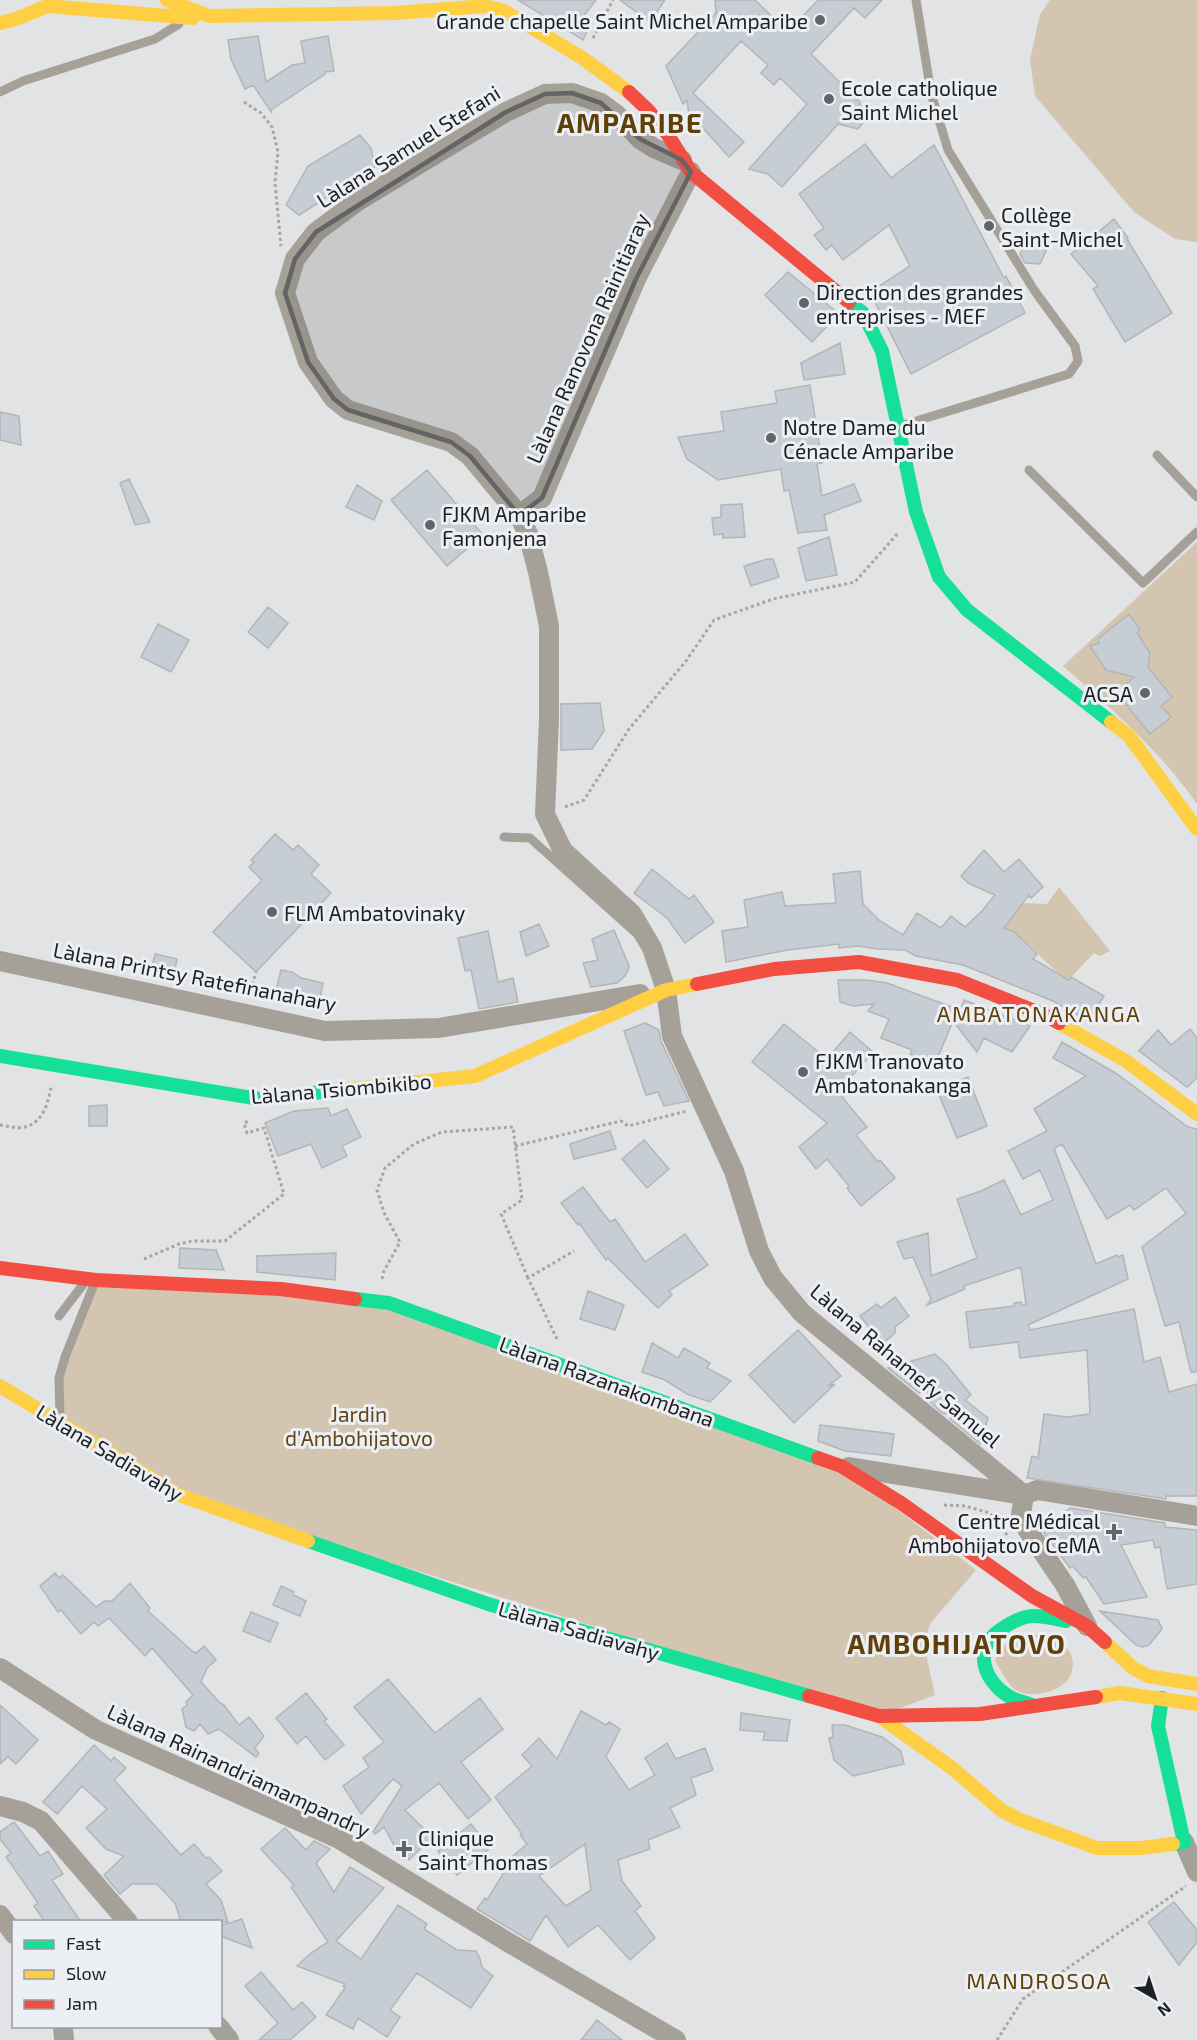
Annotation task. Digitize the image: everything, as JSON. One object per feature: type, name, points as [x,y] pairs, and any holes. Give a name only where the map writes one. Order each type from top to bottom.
[{"type":"street","points":[[167,0],[209,16]]},
{"type":"street","points":[[0,23],[49,3],[188,19],[209,16],[396,13],[485,6],[504,11],[581,57],[629,92],[649,111],[668,135],[686,166],[863,313],[882,351],[916,512],[939,577],[967,610],[1129,736],[1197,829]]},
{"type":"street","name":"Làlana Samuel Stefani","points":[[666,990],[652,948],[632,914],[563,851],[545,814],[549,719],[549,626],[528,534],[519,515],[471,456],[451,442],[348,410],[334,399],[308,362],[285,293],[295,260],[316,232],[358,201],[506,112],[545,94],[572,93],[601,103],[616,114],[640,139],[686,166]]},
{"type":"street","name":"Làlana Ranovona Rainitiaray","points":[[519,515],[542,498],[686,166]]},
{"type":"street","name":"Làlana Printsy Ratefinanahary","points":[[0,960],[325,1031],[439,1028],[666,990]]},
{"type":"street","name":"Làlana Tsiombikibo","points":[[0,1056],[259,1099],[475,1076],[666,990],[774,969],[859,962],[957,980],[1047,1016],[1126,1061],[1197,1114]]},
{"type":"street","name":"Làlana Rahamefy Samuel","points":[[666,990],[672,1036],[734,1171],[759,1251],[773,1278],[802,1313],[1024,1495]]},
{"type":"street","name":"Làlana Razanakombana","points":[[0,1268],[92,1280],[281,1288],[389,1303],[841,1466],[902,1503],[1032,1596],[1087,1626],[1132,1668],[1148,1676],[1197,1684]]},
{"type":"street","name":"Làlana Sadiavahy","points":[[0,1386],[41,1406],[60,1424],[179,1495],[192,1500],[488,1604],[879,1716],[972,1714],[1120,1693],[1197,1704]]},
{"type":"street","points":[[841,1466],[1024,1495],[1037,1490],[1197,1516]]},
{"type":"street","points":[[1024,1495],[1021,1514],[1028,1529],[1065,1585],[1087,1626]]},
{"type":"street","points":[[1032,1705],[1010,1697],[996,1685],[988,1674],[983,1656],[985,1645],[995,1633],[1011,1622],[1033,1616],[1056,1618],[1087,1626]]},
{"type":"street","name":"Làlana Rainandriamampandry","points":[[0,1668],[96,1731],[339,1839],[511,1944],[676,2040]]},
{"type":"street","points":[[1162,1698],[1158,1712],[1158,1726],[1192,1878]]},
{"type":"street","points":[[879,1716],[952,1768],[1001,1810],[1018,1819],[1097,1848],[1142,1848],[1184,1842]]},
{"type":"street","points":[[0,1806],[23,1812],[41,1821],[127,1920]]},
{"type":"street","points":[[0,1915],[12,1931]]},
{"type":"street","points":[[220,2028],[229,2040]]},
{"type":"lane","points":[[898,427],[1069,374],[1078,361],[1075,346],[1034,290],[948,150],[931,93],[916,0]]},
{"type":"lane","points":[[0,92],[23,81],[155,39],[188,19]]},
{"type":"lane","points":[[1157,455],[1197,497]]},
{"type":"lane","points":[[1029,470],[1143,583],[1197,532]]},
{"type":"lane","points":[[504,837],[530,838],[652,948]]},
{"type":"lane","points":[[59,1316],[92,1280]]},
{"type":"lane","points":[[60,1424],[59,1378],[92,1280]]},
{"type":"path","points":[[581,57],[614,0]]},
{"type":"path","points":[[244,102],[261,113],[272,127],[278,152],[274,183],[280,236]]},
{"type":"path","points":[[545,814],[584,800],[629,729],[686,661],[714,620],[773,599],[855,582],[916,512]]},
{"type":"path","points":[[244,1013],[256,972]]},
{"type":"path","points":[[0,1125],[26,1127],[40,1117],[47,1107],[56,1067]]},
{"type":"path","points":[[139,1260],[192,1241],[225,1241],[284,1194],[264,1128],[248,1133],[244,1123],[263,1117],[259,1099]]},
{"type":"path","points":[[515,1146],[621,1121],[628,1126],[687,1111],[693,1117]]},
{"type":"path","points":[[376,1301],[384,1271],[400,1242],[384,1213],[377,1190],[385,1168],[414,1144],[442,1132],[513,1127],[522,1200],[501,1214],[528,1278],[560,1344]]},
{"type":"path","points":[[528,1278],[574,1251]]},
{"type":"path","points":[[990,1514],[1009,1536]]},
{"type":"path","points":[[997,2040],[1023,1999],[1192,1878]]},
{"type":"highlighted area","points":[[572,93],[601,103],[640,139],[682,160],[691,172],[636,279],[542,498],[519,515],[470,456],[451,442],[348,410],[334,399],[308,362],[285,293],[295,259],[316,232],[506,112],[545,94]]},
{"type":"green space","points":[[1050,0],[1197,0],[1197,242],[1175,239],[1134,212],[1035,96],[1030,60],[1040,14]]},
{"type":"green space","name":"ACSA","points":[[1197,542],[1197,804],[1151,748],[1063,666]]},
{"type":"green space","points":[[1059,887],[1110,951],[1100,956],[1094,953],[1071,977],[1067,978],[1029,944],[1004,928],[1022,903],[1047,904]]},
{"type":"green space","name":"Jardin d'Ambohijatovo","points":[[96,1280],[389,1303],[841,1466],[976,1570],[930,1624],[924,1645],[935,1695],[879,1716],[192,1500],[60,1423],[59,1397],[65,1357]]},
{"type":"green space","points":[[1041,1635],[1067,1648],[1072,1658],[1071,1674],[1068,1680],[1055,1689],[1040,1694],[1025,1694],[1013,1688],[995,1661],[1002,1647],[1007,1643],[1026,1636]]},
{"type":"building","points":[[518,0],[596,0],[582,18],[591,23],[583,40]]},
{"type":"building","points":[[620,0],[665,0],[650,22]]},
{"type":"building","name":"Ecole catholique Saint Michel","points":[[715,0],[755,0],[788,32],[818,0],[882,0],[865,18],[854,8],[811,54],[860,102],[863,123],[858,129],[838,124],[782,187],[768,174],[749,169],[807,104],[780,78],[774,85],[761,73],[768,65],[741,41],[693,93],[744,142],[729,157],[702,127],[690,125],[687,100],[683,104],[666,66],[716,13]]},
{"type":"building","points":[[258,36],[266,82],[292,65],[305,63],[301,41],[328,36],[334,71],[325,72],[271,110],[272,113],[253,85],[245,89],[231,59],[228,40]]},
{"type":"building","points":[[360,135],[371,148],[375,167],[299,215],[286,205],[308,166]]},
{"type":"building","points":[[865,144],[891,178],[934,145],[1025,313],[911,374],[870,292],[910,266],[889,225],[843,260],[832,245],[826,250],[814,235],[824,228],[799,194]]},
{"type":"building","points":[[1114,219],[1128,238],[1172,313],[1125,342],[1093,289],[1098,286],[1071,254]]},
{"type":"building","points":[[1039,240],[1046,251],[1040,264],[1025,263],[1020,254],[1027,241]]},
{"type":"building","name":"Direction des grandes entreprises - MEF","points":[[788,272],[839,314],[812,342],[765,295]]},
{"type":"building","points":[[840,343],[845,374],[804,380],[801,363]]},
{"type":"building","points":[[810,385],[822,463],[817,464],[822,496],[854,484],[861,501],[824,515],[827,530],[798,533],[789,490],[784,491],[781,469],[718,480],[687,459],[678,437],[724,431],[721,412],[777,403],[775,391]]},
{"type":"building","points":[[0,412],[19,416],[21,445],[0,440]]},
{"type":"building","points":[[427,470],[483,535],[447,566],[391,500]]},
{"type":"building","points":[[129,479],[150,522],[135,525],[120,483]]},
{"type":"building","points":[[357,485],[382,501],[374,520],[346,507]]},
{"type":"building","points":[[742,504],[745,537],[723,538],[723,534],[714,535],[712,518],[721,517],[721,505]]},
{"type":"building","points":[[829,537],[837,575],[806,581],[798,548]]},
{"type":"building","points":[[773,559],[779,577],[751,586],[744,566]]},
{"type":"building","points":[[268,607],[288,623],[268,648],[248,632]]},
{"type":"building","points":[[1129,614],[1140,630],[1137,633],[1150,653],[1148,667],[1172,697],[1161,706],[1171,717],[1150,734],[1116,692],[1134,677],[1106,670],[1090,646],[1099,643],[1098,639]]},
{"type":"building","points":[[158,624],[189,640],[171,672],[141,657]]},
{"type":"building","points":[[600,703],[604,731],[592,749],[561,750],[561,704]]},
{"type":"building","name":"FLM Ambatovinaky","points":[[275,834],[293,850],[298,845],[319,865],[311,874],[331,893],[256,972],[213,932],[262,880],[249,867],[254,862],[251,860]]},
{"type":"building","points":[[984,850],[1004,872],[1019,859],[1043,887],[1031,898],[1029,895],[1004,928],[1014,932],[1037,954],[1033,959],[1069,980],[1071,977],[1104,996],[1088,1021],[1053,1001],[963,965],[916,956],[905,950],[858,946],[839,948],[839,944],[788,950],[726,962],[722,931],[748,927],[744,900],[782,892],[785,906],[836,903],[833,874],[860,871],[863,904],[880,921],[903,935],[917,913],[941,928],[951,916],[965,927],[995,895],[968,883],[961,876]]},
{"type":"building","points":[[652,869],[689,899],[694,895],[714,922],[685,943],[667,918],[634,893]]},
{"type":"building","points":[[539,924],[549,946],[526,956],[520,932]]},
{"type":"building","points":[[614,930],[629,966],[628,970],[617,983],[591,987],[583,963],[598,960],[592,939]]},
{"type":"building","points":[[488,931],[498,982],[513,978],[518,1002],[479,1009],[471,970],[465,971],[458,938]]},
{"type":"building","points":[[155,954],[177,959],[174,975],[151,971]]},
{"type":"building","points":[[281,970],[323,983],[318,1008],[274,999]]},
{"type":"building","points":[[838,980],[887,983],[960,1010],[964,1000],[1030,1026],[1012,1052],[984,1038],[977,1052],[953,1021],[935,1064],[910,1054],[912,1050],[881,1038],[889,1019],[868,1011],[874,1004],[853,1006],[840,1002]]},
{"type":"building","points":[[645,1023],[659,1030],[661,1041],[689,1101],[664,1106],[658,1092],[646,1095],[624,1031]]},
{"type":"building","points":[[784,1024],[827,1059],[850,1032],[873,1052],[850,1078],[855,1081],[842,1097],[867,1127],[856,1135],[878,1162],[880,1160],[895,1178],[861,1206],[847,1188],[849,1186],[827,1159],[816,1169],[799,1147],[827,1123],[752,1062]]},
{"type":"building","points":[[1190,1029],[1197,1038],[1197,1078],[1187,1087],[1139,1051],[1158,1030],[1171,1045]]},
{"type":"building","points":[[1062,1042],[1117,1074],[1188,1127],[1197,1129],[1197,1372],[1191,1372],[1179,1322],[1165,1326],[1142,1247],[1186,1213],[1166,1188],[1134,1210],[1130,1205],[1107,1219],[1062,1144],[1054,1148],[1096,1264],[1117,1255],[1118,1257],[1123,1255],[1128,1279],[1028,1325],[1030,1330],[1134,1309],[1144,1362],[1160,1357],[1169,1392],[1197,1384],[1197,1496],[1166,1496],[1166,1499],[1027,1478],[1032,1456],[1038,1458],[1044,1414],[1067,1417],[1090,1414],[1087,1350],[1020,1358],[1018,1342],[970,1348],[966,1312],[1014,1306],[1014,1303],[1021,1302],[1022,1305],[1026,1304],[1021,1267],[964,1286],[965,1289],[927,1305],[931,1299],[913,1257],[904,1259],[897,1242],[928,1233],[931,1276],[977,1258],[957,1199],[1004,1180],[1021,1215],[1053,1200],[1040,1170],[1023,1179],[1008,1151],[1047,1131],[1034,1109],[1086,1076],[1053,1058]]},
{"type":"building","points":[[968,1077],[987,1126],[957,1138],[939,1095],[939,1089]]},
{"type":"building","points":[[107,1105],[107,1126],[89,1126],[89,1106]]},
{"type":"building","points":[[328,1108],[331,1116],[347,1109],[361,1137],[342,1146],[347,1156],[322,1168],[311,1144],[278,1156],[265,1123],[294,1111]]},
{"type":"building","points":[[610,1131],[616,1149],[574,1159],[570,1144]]},
{"type":"building","points":[[644,1140],[669,1169],[647,1188],[622,1159]]},
{"type":"building","points":[[583,1187],[610,1222],[615,1219],[645,1262],[685,1234],[708,1265],[669,1291],[672,1295],[658,1308],[608,1258],[606,1260],[561,1203]]},
{"type":"building","points":[[180,1248],[216,1250],[224,1270],[179,1268]]},
{"type":"building","points":[[336,1253],[335,1280],[257,1272],[257,1256]]},
{"type":"building","points":[[588,1291],[624,1305],[615,1330],[580,1319]]},
{"type":"building","points":[[895,1297],[909,1316],[895,1327],[895,1333],[882,1344],[860,1316],[877,1304],[881,1308]]},
{"type":"building","points":[[798,1330],[841,1376],[828,1386],[835,1384],[794,1423],[749,1375]]},
{"type":"building","points":[[652,1343],[678,1358],[684,1348],[710,1363],[707,1368],[731,1381],[710,1402],[687,1394],[665,1380],[642,1372]]},
{"type":"building","points":[[935,1354],[971,1395],[965,1400],[988,1418],[980,1444],[950,1419],[953,1415],[942,1413],[928,1400],[927,1389],[919,1393],[888,1368]]},
{"type":"building","points":[[820,1425],[894,1434],[891,1456],[845,1451],[818,1441]]},
{"type":"building","points":[[1070,1508],[1165,1523],[1165,1527],[1197,1530],[1197,1584],[1167,1589],[1160,1547],[1155,1548],[1153,1540],[1121,1545],[1147,1597],[1104,1604],[1086,1577],[1083,1578],[1073,1566],[1070,1568],[1044,1533],[1044,1528]]},
{"type":"building","points":[[55,1573],[59,1578],[63,1575],[96,1607],[105,1601],[112,1601],[130,1583],[150,1608],[148,1611],[192,1651],[196,1653],[204,1646],[216,1660],[207,1668],[201,1682],[224,1705],[239,1725],[249,1717],[264,1736],[255,1748],[259,1754],[256,1757],[219,1729],[208,1734],[200,1724],[194,1731],[186,1727],[182,1709],[193,1695],[152,1648],[145,1656],[109,1618],[98,1626],[94,1622],[81,1634],[61,1610],[58,1612],[40,1586]]},
{"type":"building","points":[[281,1586],[306,1601],[300,1616],[273,1605]]},
{"type":"building","points":[[1100,1611],[1158,1620],[1162,1629],[1149,1645],[1143,1647],[1136,1645]]},
{"type":"building","points":[[251,1612],[278,1623],[270,1642],[243,1631]]},
{"type":"building","points":[[388,1679],[435,1733],[480,1698],[503,1729],[461,1762],[491,1800],[468,1819],[439,1783],[405,1810],[432,1837],[409,1860],[394,1845],[384,1827],[375,1834],[373,1832],[402,1786],[393,1779],[361,1814],[343,1786],[369,1767],[363,1758],[384,1742],[354,1707]]},
{"type":"building","points":[[306,1693],[327,1719],[324,1721],[344,1745],[325,1760],[306,1736],[297,1744],[276,1718]]},
{"type":"building","points":[[0,1705],[38,1740],[16,1764],[8,1757],[0,1764]]},
{"type":"building","points":[[581,1711],[606,1725],[609,1722],[620,1729],[606,1757],[629,1790],[655,1775],[645,1758],[667,1743],[676,1759],[705,1748],[713,1770],[691,1778],[696,1795],[670,1808],[680,1827],[648,1840],[650,1849],[618,1860],[622,1881],[641,1906],[635,1911],[655,1938],[630,1960],[598,1925],[568,1947],[546,1915],[530,1941],[477,1909],[485,1898],[487,1900],[503,1874],[499,1868],[527,1844],[495,1797],[532,1766],[522,1755],[539,1738],[557,1759]],"holes":[[[585,1844],[591,1890],[566,1906],[539,1876]]]},
{"type":"building","points":[[741,1713],[790,1720],[787,1741],[763,1740],[765,1732],[740,1730]]},
{"type":"building","points":[[832,1725],[845,1725],[882,1737],[901,1751],[904,1764],[853,1776],[834,1760],[829,1738],[833,1737]]},
{"type":"building","points":[[94,1745],[111,1761],[114,1757],[126,1768],[114,1780],[181,1855],[194,1844],[222,1871],[206,1884],[221,1900],[228,1922],[180,1920],[175,1903],[157,1884],[132,1884],[120,1894],[104,1875],[124,1856],[106,1849],[86,1828],[107,1809],[82,1786],[57,1814],[43,1802]]},
{"type":"building","points":[[14,1822],[40,1856],[48,1851],[63,1874],[52,1880],[80,1920],[44,1920],[34,1906],[38,1903],[6,1857],[11,1853],[0,1839],[0,1832]]},
{"type":"building","points":[[471,1824],[490,1848],[457,1875],[438,1851]]},
{"type":"building","points":[[285,1828],[306,1850],[314,1841],[330,1849],[316,1863],[334,1892],[350,1867],[384,1888],[336,1941],[361,1959],[398,1905],[427,1924],[424,1929],[457,1950],[476,1951],[482,1967],[493,1976],[471,2008],[417,1973],[390,2010],[400,2017],[387,2037],[358,2018],[353,2029],[326,2015],[345,1988],[343,1986],[345,1984],[297,1966],[328,1942],[291,1887],[294,1885],[261,1849]]},
{"type":"building","points":[[1174,1902],[1197,1930],[1197,1942],[1179,1965],[1148,1922]]},
{"type":"building","points":[[242,1919],[252,1948],[222,1937],[222,1925]]},
{"type":"building","points":[[261,1972],[293,2010],[302,2002],[316,2017],[290,2040],[259,2040],[278,2023],[245,1986]]},
{"type":"building","points":[[597,2020],[622,2040],[581,2040]]},
{"type":"traffic: fast","points":[[849,302],[863,313],[882,351],[916,512],[939,577],[967,610],[1111,722]]},
{"type":"traffic: fast","points":[[0,1056],[259,1099],[341,1090]]},
{"type":"traffic: fast","points":[[355,1299],[389,1303],[818,1458]]},
{"type":"traffic: fast","points":[[308,1541],[488,1604],[809,1696]]},
{"type":"traffic: fast","points":[[1032,1705],[1015,1700],[1001,1691],[994,1683],[985,1665],[986,1646],[1000,1630],[1012,1622],[1030,1616],[1066,1621]]},
{"type":"traffic: fast","points":[[1162,1698],[1158,1726],[1184,1842],[1173,1844]]},
{"type":"traffic: slow","points":[[167,0],[209,16],[396,13],[485,6],[504,11],[581,57],[629,92]]},
{"type":"traffic: slow","points":[[0,23],[47,6],[193,18]]},
{"type":"traffic: slow","points":[[1111,722],[1129,736],[1197,829]]},
{"type":"traffic: slow","points":[[341,1090],[475,1076],[666,990],[697,984]]},
{"type":"traffic: slow","points":[[1059,1023],[1126,1061],[1197,1114]]},
{"type":"traffic: slow","points":[[0,1386],[179,1495],[308,1541]]},
{"type":"traffic: slow","points":[[1105,1642],[1133,1668],[1148,1676],[1197,1684]]},
{"type":"traffic: slow","points":[[1096,1697],[1120,1693],[1197,1704]]},
{"type":"traffic: slow","points":[[879,1716],[952,1768],[1001,1810],[1018,1819],[1097,1848],[1141,1848],[1173,1844]]},
{"type":"traffic: jam","points":[[629,92],[649,111],[668,135],[691,172],[849,302]]},
{"type":"traffic: jam","points":[[697,984],[774,969],[859,962],[957,980],[1059,1023]]},
{"type":"traffic: jam","points":[[0,1268],[96,1280],[281,1289],[355,1299]]},
{"type":"traffic: jam","points":[[818,1458],[841,1466],[901,1503],[1032,1596],[1087,1626],[1105,1642]]},
{"type":"traffic: jam","points":[[809,1696],[879,1716],[980,1714],[1096,1697]]},
{"type":"place","name":"Grande chapelle Saint Michel Amparibe","points":[[820,20]]},
{"type":"place","name":"Ecole catholique Saint Michel","points":[[829,99]]},
{"type":"place","name":"Collège Saint-Michel","points":[[989,226]]},
{"type":"place","name":"Direction des grandes entreprises - MEF","points":[[804,303]]},
{"type":"place","name":"Notre Dame du Cénacle Amparibe","points":[[771,438]]},
{"type":"place","name":"FJKM Amparibe Famonjena","points":[[430,525]]},
{"type":"place","name":"ACSA","points":[[1145,693]]},
{"type":"place","name":"FLM Ambatovinaky","points":[[272,912]]},
{"type":"place","name":"FJKM Tranovato Ambatonakanga","points":[[803,1072]]},
{"type":"place","name":"Centre Médical Ambohijatovo CeMA","points":[[1114,1532]]},
{"type":"place","name":"Clinique Saint Thomas","points":[[404,1849]]},
{"type":"district","name":"AMPARIBE","points":[[630,122]]},
{"type":"district","name":"AMBATONAKANGA","points":[[1039,1013]]},
{"type":"district","name":"AMBOHIJATOVO","points":[[957,1643]]},
{"type":"district","name":"MANDROSOA","points":[[1039,1980]]}]
